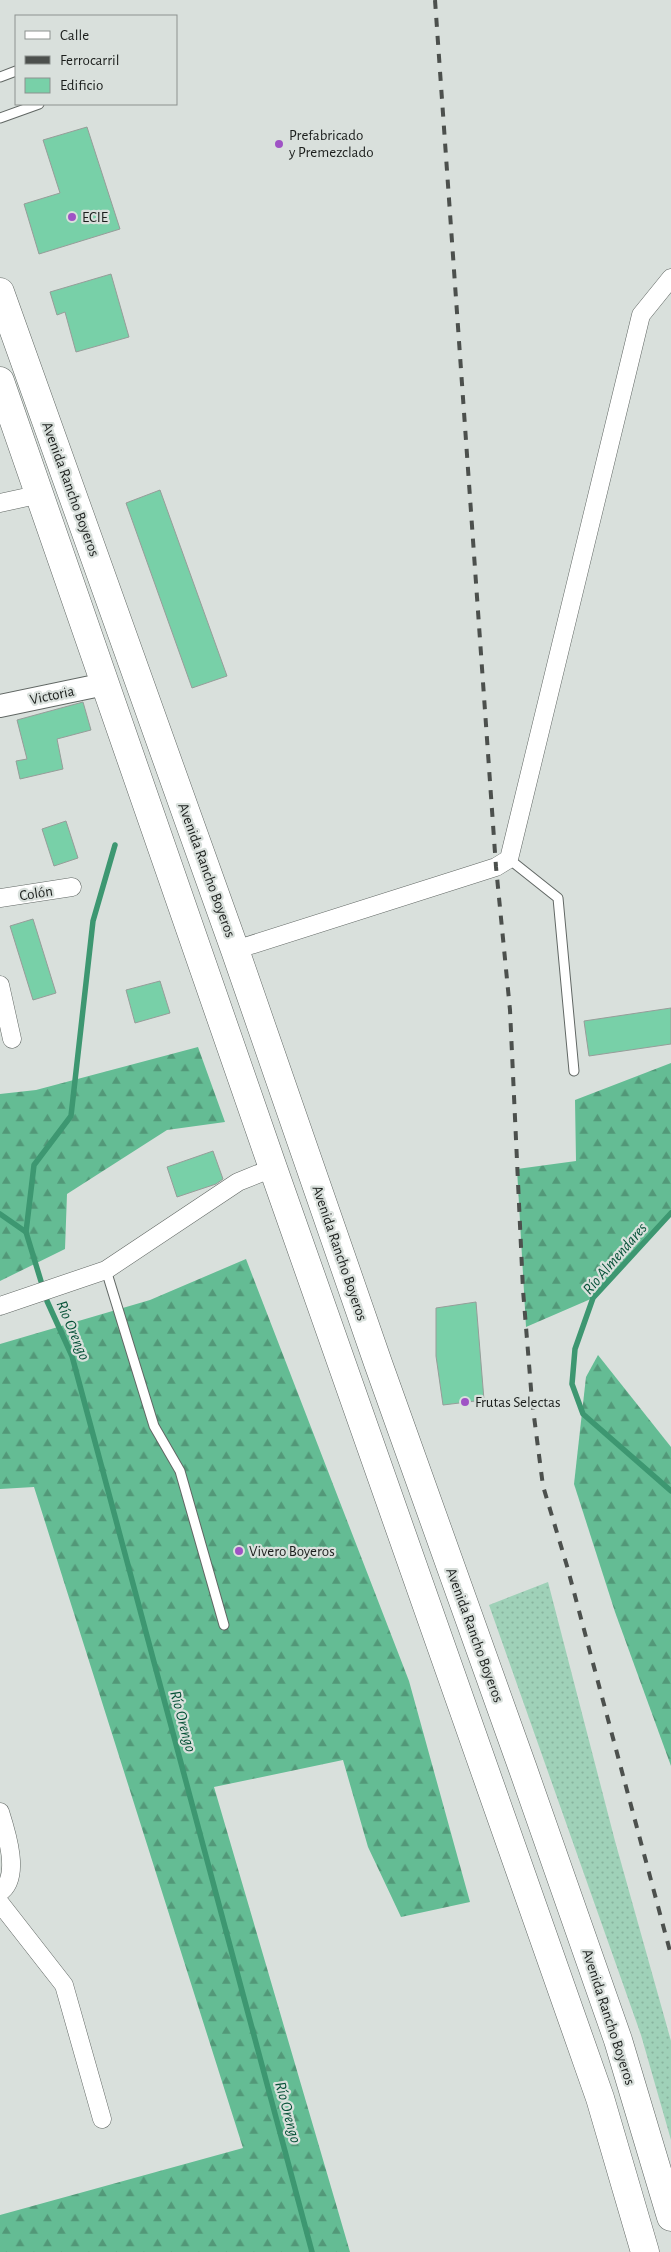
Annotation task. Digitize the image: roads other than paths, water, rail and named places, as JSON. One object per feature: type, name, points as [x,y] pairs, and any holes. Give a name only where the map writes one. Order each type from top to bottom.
[{"type":"highway","name":"Avenida Rancho Boyeros","points":[[0,292],[235,950],[378,1363],[618,2040],[671,2217]]},
{"type":"highway","name":"Avenida Rancho Boyeros","points":[[0,381],[273,1168],[600,2098],[645,2252]]},
{"type":"street","points":[[235,950],[496,867],[508,859],[641,315],[671,278]]},
{"type":"street","points":[[0,503],[40,494]]},
{"type":"street","name":"Victoria","points":[[0,706],[105,684]]},
{"type":"street","name":"Colón","points":[[0,898],[72,887]]},
{"type":"street","points":[[0,985],[12,1040]]},
{"type":"street","points":[[0,1306],[106,1270],[238,1182],[273,1168]]},
{"type":"street","points":[[0,1812],[6,1832],[12,1875],[7,1888],[0,1892]]},
{"type":"street","points":[[0,1903],[64,1985],[102,2119]]},
{"type":"lane","points":[[0,77],[15,71]]},
{"type":"lane","points":[[0,118],[36,105]]},
{"type":"lane","points":[[508,859],[558,898],[574,1071]]},
{"type":"lane","points":[[106,1270],[154,1426],[180,1471],[224,1624]]},
{"type":"waterway","points":[[26,1232],[34,1165],[71,1116],[93,921],[115,845]]},
{"type":"waterway","name":"Río Almendares","points":[[671,1213],[593,1298],[575,1349],[572,1384],[583,1414],[671,1491]]},
{"type":"waterway","name":"Río Orengo","points":[[0,1214],[26,1232],[47,1301],[72,1356],[312,2252]]},
{"type":"railway","points":[[435,0],[496,867],[510,1010],[523,1290],[532,1401],[543,1486],[567,1566],[671,1955]]},
{"type":"place","name":"Prefabricado y Premezclado","points":[[279,144]]},
{"type":"place","name":"ECIE","points":[[72,217]]},
{"type":"place","name":"Frutas Selectas","points":[[465,1402]]},
{"type":"place","name":"Vivero Boyeros","points":[[239,1551]]}]
